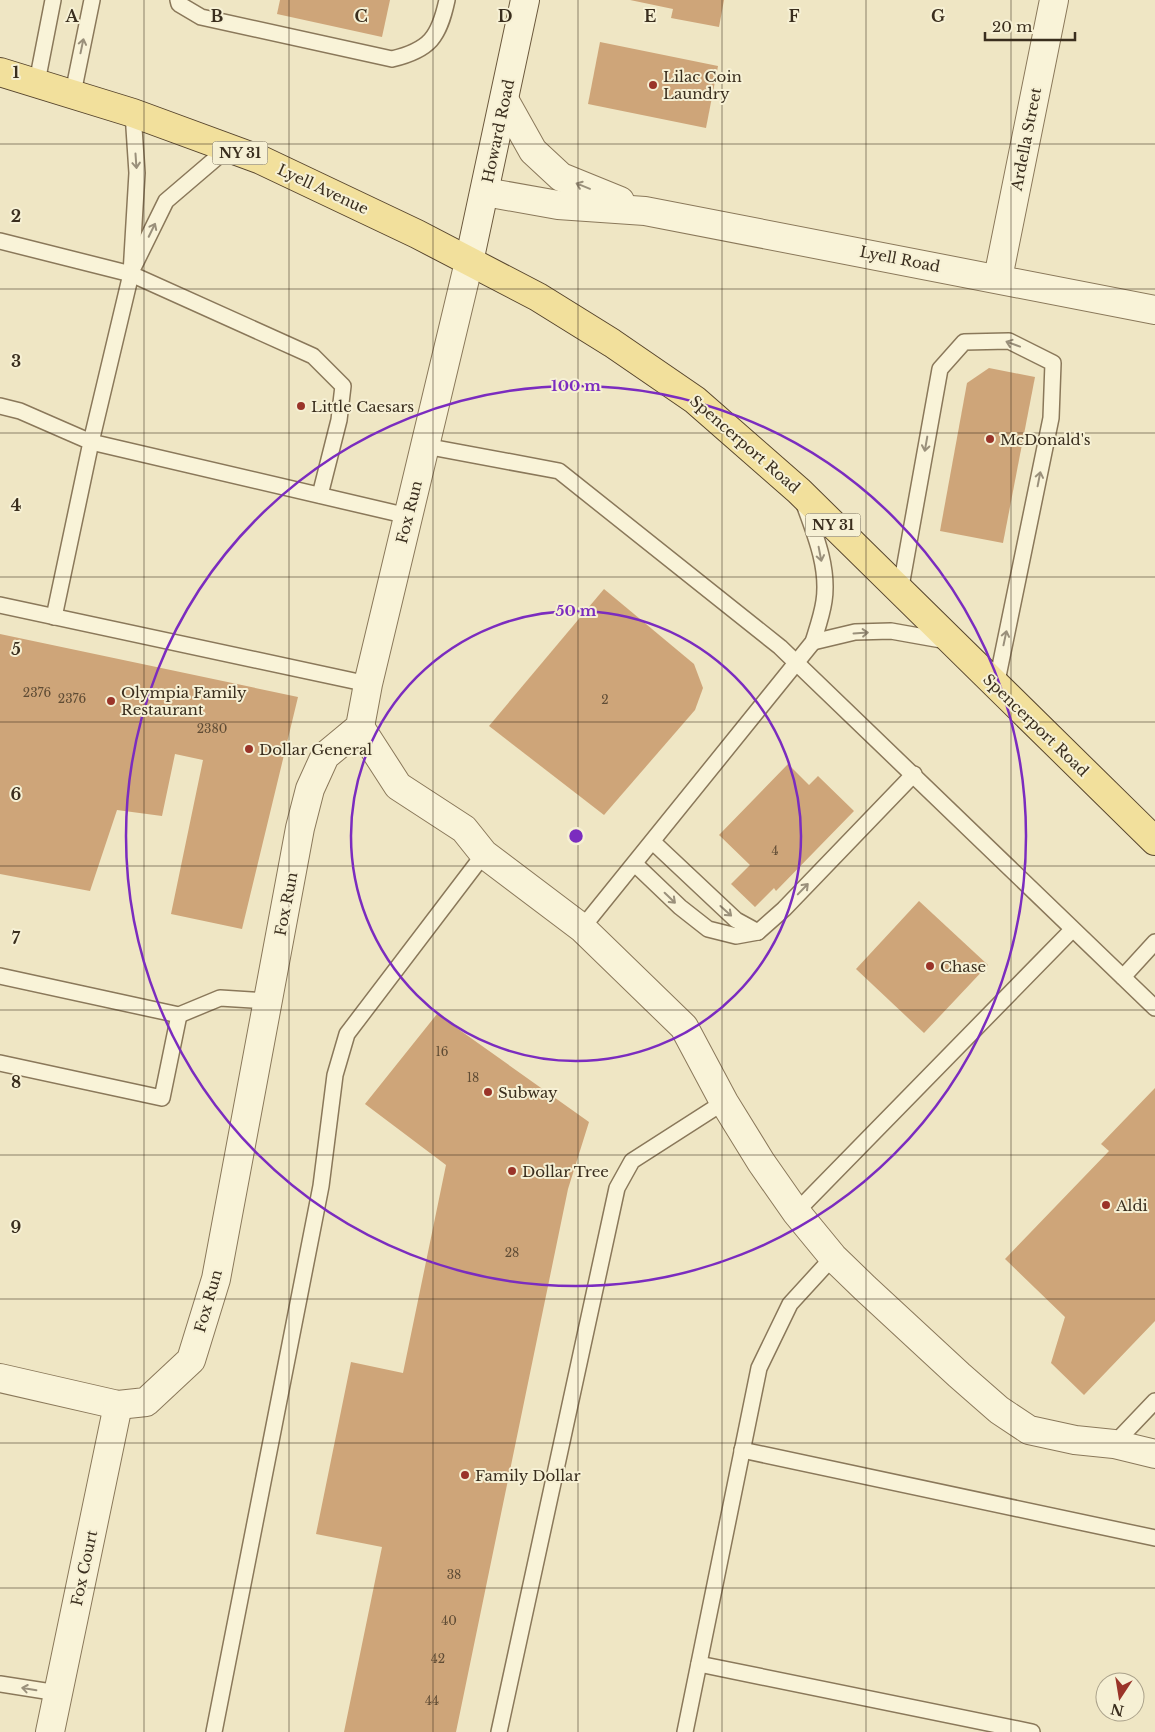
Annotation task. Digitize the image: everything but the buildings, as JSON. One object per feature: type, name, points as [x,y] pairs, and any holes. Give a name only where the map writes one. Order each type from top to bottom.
[{"type":"main road","name":"Lyell Avenue","points":[[0,72],[133,113],[261,160],[417,234],[469,262]]},
{"type":"main road","name":"Spencerport Road","points":[[469,262],[551,304],[696,400],[799,491],[1155,841]]},
{"type":"street","name":"Howard Road","points":[[469,262],[526,0]]},
{"type":"street","name":"Ardella Street","points":[[998,278],[1054,0]]},
{"type":"street","name":"Lyell Road","points":[[505,101],[533,151],[561,177],[645,211]]},
{"type":"street","name":"Lyell Road","points":[[485,192],[558,205],[645,211],[1155,310]]},
{"type":"street","name":"Fox Run","points":[[0,1378],[118,1405],[146,1402],[191,1360],[216,1279],[300,828],[310,789],[326,756],[360,727],[368,684],[469,262]]},
{"type":"street","points":[[360,727],[398,786],[464,829],[484,854],[582,928],[684,1027],[724,1102],[761,1162],[796,1212],[833,1256],[906,1327],[999,1410],[1029,1430],[1075,1440],[1114,1444],[1155,1454]]},
{"type":"street","name":"Fox Court","points":[[50,1732],[118,1405]]},
{"type":"lane","points":[[37,82],[53,0]]},
{"type":"lane","points":[[73,93],[92,0]]},
{"type":"lane","points":[[178,0],[179,4],[201,17],[392,59],[410,55],[434,38],[447,0]]},
{"type":"lane","points":[[54,617],[91,442],[131,274],[137,173],[133,113]]},
{"type":"lane","points":[[131,274],[166,200],[228,148]]},
{"type":"lane","points":[[0,241],[131,274],[314,356],[343,386],[339,420],[320,495]]},
{"type":"lane","points":[[900,592],[940,369],[964,342],[1008,341],[1053,363],[1051,418],[996,686]]},
{"type":"lane","points":[[0,406],[20,410],[91,442],[408,516]]},
{"type":"lane","points":[[425,446],[558,471],[797,662],[986,842],[1072,930],[1155,1008]]},
{"type":"lane","points":[[582,928],[813,642],[824,601],[824,577],[817,541],[799,491]]},
{"type":"lane","points":[[0,605],[368,684]]},
{"type":"lane","points":[[813,642],[855,632],[891,631],[951,642]]},
{"type":"lane","points":[[635,864],[680,907],[708,928],[736,936],[758,932],[784,909],[914,774]]},
{"type":"lane","points":[[653,842],[736,920],[758,932]]},
{"type":"lane","points":[[214,1732],[321,1186],[335,1075],[347,1034],[484,854]]},
{"type":"lane","points":[[796,1212],[1072,930]]},
{"type":"lane","points":[[1123,978],[1155,942]]},
{"type":"lane","points":[[0,976],[179,1014],[220,998],[268,1001]]},
{"type":"lane","points":[[0,1063],[162,1098],[179,1014]]},
{"type":"lane","points":[[499,1732],[617,1188],[632,1161],[724,1102]]},
{"type":"lane","points":[[685,1732],[759,1368],[790,1304],[833,1256]]},
{"type":"lane","points":[[1114,1444],[1155,1401]]},
{"type":"lane","points":[[742,1450],[1155,1538]]},
{"type":"lane","points":[[699,1664],[1032,1732]]},
{"type":"lane","points":[[0,1684],[58,1693]]},
{"type":"place","name":"Lilac Coin Laundry","points":[[653,85]]},
{"type":"place","name":"Little Caesars","points":[[301,406]]},
{"type":"place","name":"McDonald's","points":[[990,439]]},
{"type":"place","name":"Olympia Family Restaurant","points":[[111,701]]},
{"type":"place","name":"Dollar General","points":[[249,749]]},
{"type":"place","name":"Chase","points":[[930,966]]},
{"type":"place","name":"Subway","points":[[488,1092]]},
{"type":"place","name":"Dollar Tree","points":[[512,1171]]},
{"type":"place","name":"Aldi","points":[[1106,1205]]},
{"type":"place","name":"Family Dollar","points":[[465,1475]]}]
